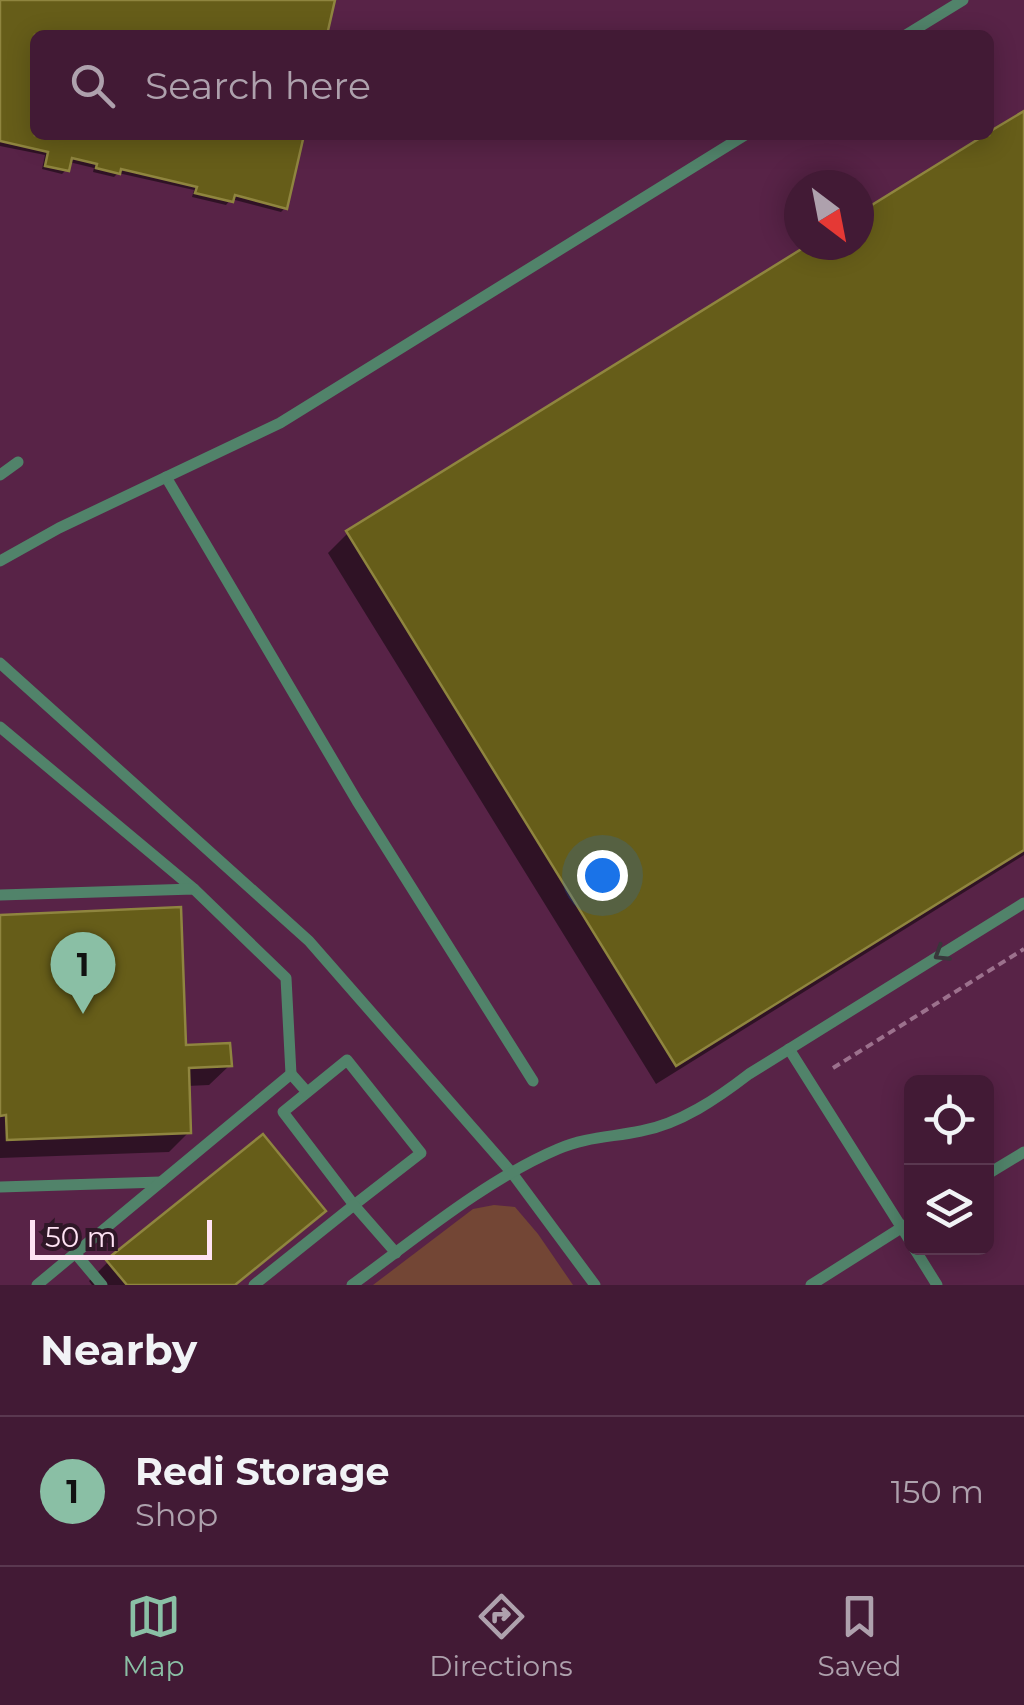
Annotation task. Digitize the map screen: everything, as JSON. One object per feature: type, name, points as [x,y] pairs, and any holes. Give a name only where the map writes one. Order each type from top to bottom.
[{"type":"lane","points":[[914,30],[963,0]]},
{"type":"lane","points":[[0,560],[280,423],[737,140]]},
{"type":"lane","points":[[0,475],[18,462]]},
{"type":"lane","points":[[166,478],[357,801],[533,1081]]},
{"type":"lane","points":[[0,663],[309,942],[512,1173],[595,1285]]},
{"type":"lane","points":[[0,727],[194,889],[286,978],[291,1074],[307,1092]]},
{"type":"lane","points":[[0,894],[194,889]]},
{"type":"lane","points":[[352,1285],[512,1173],[558,1148],[599,1136],[641,1132],[670,1124],[1024,903]]},
{"type":"lane","points":[[790,1049],[904,1222]]},
{"type":"lane","points":[[254,1285],[354,1205],[421,1153],[347,1060],[283,1112],[354,1205],[396,1253]]},
{"type":"lane","points":[[37,1285],[291,1074]]},
{"type":"lane","points":[[994,1170],[1024,1152]]},
{"type":"lane","points":[[0,1187],[161,1182]]},
{"type":"lane","points":[[811,1285],[904,1226]]},
{"type":"lane","points":[[76,1253],[102,1285]]},
{"type":"lane","points":[[919,1255],[938,1285]]},
{"type":"path","points":[[832,1068],[1024,949]]},
{"type":"shaded area","points":[[515,1207],[573,1285],[373,1285],[473,1209]]},
{"type":"building","points":[[0,0],[335,0],[328,30],[30,30],[30,140],[303,140],[287,209],[235,195],[233,202],[195,193],[197,187],[121,169],[120,174],[72,158],[69,171],[45,166],[48,152],[0,141]]},
{"type":"building","points":[[1024,111],[1024,850],[676,1066],[346,531],[784,260],[874,260],[874,204],[977,140],[994,140],[994,129]]},
{"type":"building","points":[[181,907],[186,1045],[230,1043],[232,1066],[189,1068],[191,1133],[7,1140],[6,1115],[0,1116],[0,915]]},
{"type":"building","points":[[263,1134],[326,1211],[235,1285],[127,1285],[106,1260]]},
{"type":"place","name":"Redi Storage","points":[[83,1014]]}]
